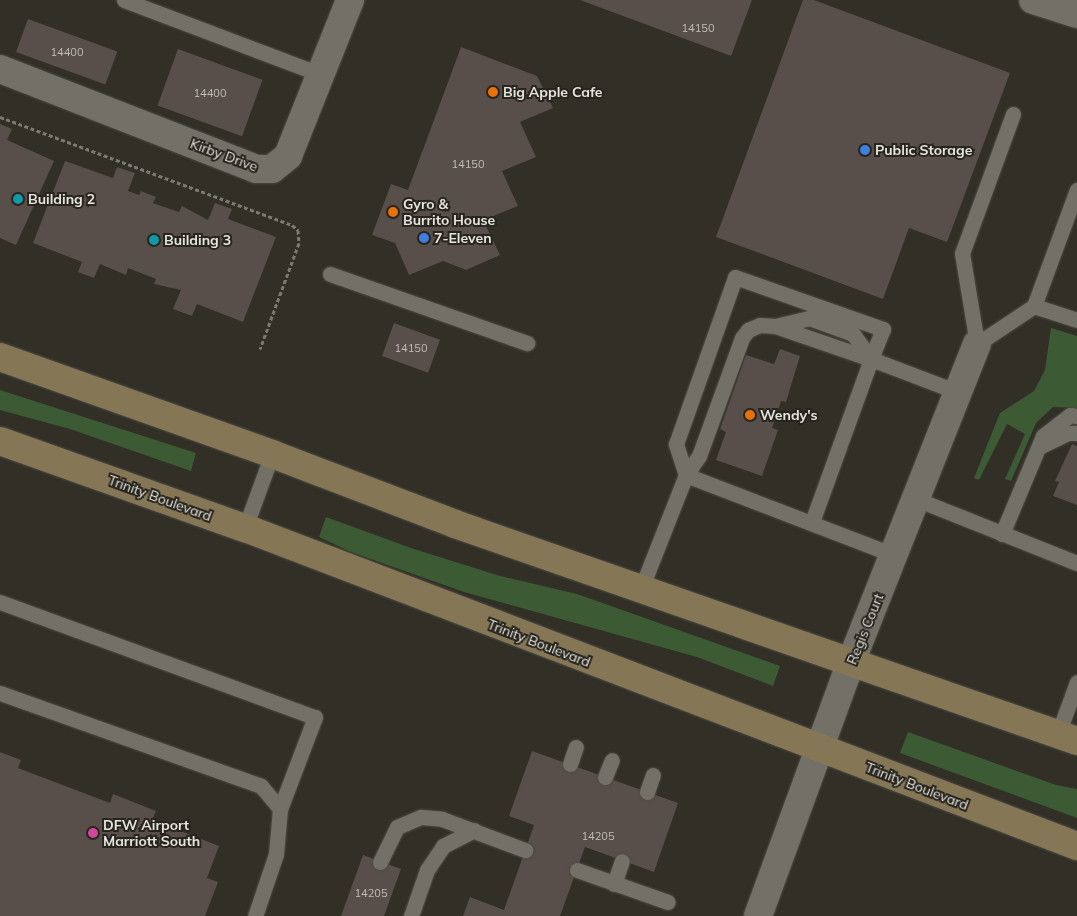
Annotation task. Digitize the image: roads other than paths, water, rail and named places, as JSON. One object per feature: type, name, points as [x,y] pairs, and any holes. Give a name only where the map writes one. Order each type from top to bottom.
[{"type":"main road","points":[[0,357],[272,454],[455,524],[1067,738]]},
{"type":"main road","name":"Trinity Boulevard","points":[[0,441],[245,528],[1077,846]]},
{"type":"street","name":"Kirby Drive","points":[[0,69],[256,169],[272,169],[288,156],[322,75],[350,0]]},
{"type":"street","points":[[1033,0],[1077,14]]},
{"type":"street","name":"Regis Court","points":[[758,916],[851,662],[977,344]]},
{"type":"lane","points":[[124,0],[322,75]]},
{"type":"lane","points":[[1013,114],[962,252],[977,344],[1034,306],[1077,190]]},
{"type":"lane","points":[[330,274],[527,343]]},
{"type":"lane","points":[[686,475],[676,444],[736,277],[882,329],[812,522]]},
{"type":"lane","points":[[1034,306],[1077,320]]},
{"type":"lane","points":[[641,589],[686,475],[699,456],[742,338],[748,330],[760,325],[774,326],[871,359],[958,392]]},
{"type":"lane","points":[[1002,534],[1035,449],[1055,424],[1070,415],[1077,416]]},
{"type":"lane","points":[[1035,449],[1068,433],[1077,433]]},
{"type":"lane","points":[[245,528],[272,454]]},
{"type":"lane","points":[[686,475],[894,555]]},
{"type":"lane","points":[[916,499],[1077,563]]},
{"type":"lane","points":[[0,602],[315,717],[280,809],[276,854],[255,916]]},
{"type":"lane","points":[[1067,738],[1077,682]]},
{"type":"lane","points":[[0,693],[261,786],[280,809]]},
{"type":"lane","points":[[570,764],[576,747]]},
{"type":"lane","points":[[605,777],[612,760]]},
{"type":"lane","points":[[647,792],[654,775]]},
{"type":"lane","points":[[380,862],[397,827],[407,820],[421,817],[442,819],[526,850]]},
{"type":"lane","points":[[411,916],[427,870],[443,846],[474,830]]},
{"type":"lane","points":[[614,884],[622,861]]},
{"type":"lane","points":[[577,870],[668,902]]},
{"type":"place","name":"Big Apple Cafe","points":[[493,92]]},
{"type":"place","name":"Public Storage","points":[[865,150]]},
{"type":"place","name":"Building 2","points":[[18,199]]},
{"type":"place","name":"Gyro & Burrito House","points":[[393,212]]},
{"type":"place","name":"7-Eleven","points":[[424,238]]},
{"type":"place","name":"Building 3","points":[[154,240]]},
{"type":"place","name":"Wendy's","points":[[750,415]]},
{"type":"place","name":"DFW Airport Marriott South","points":[[93,833]]}]
